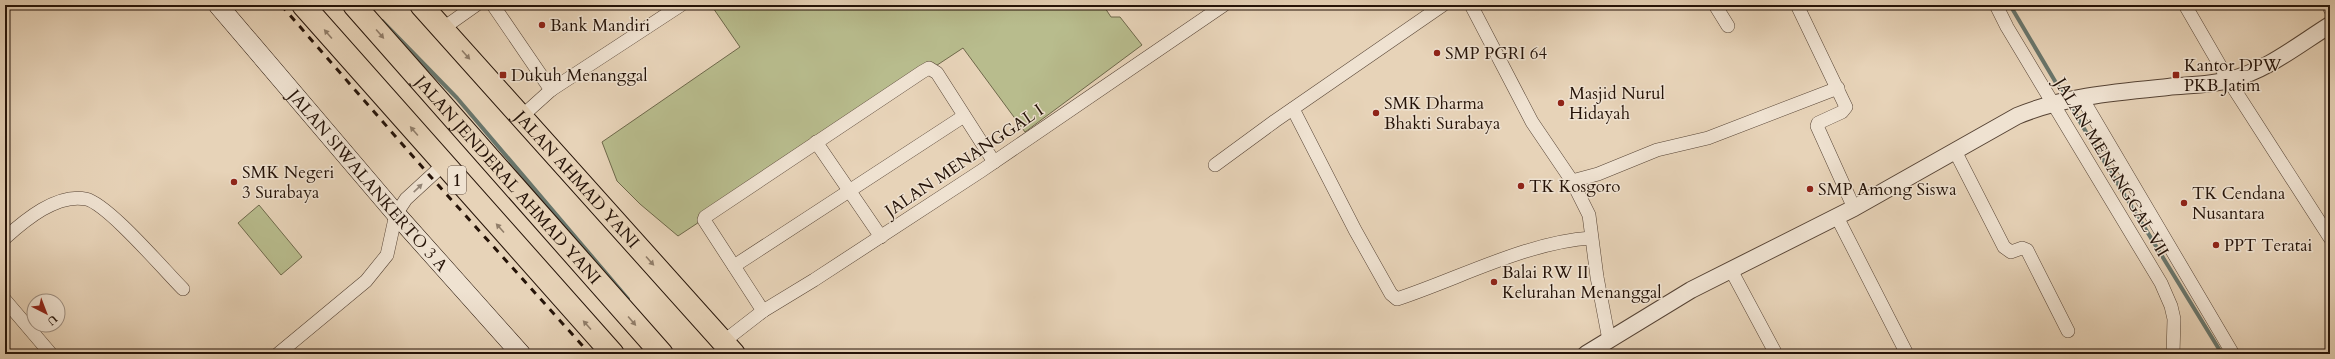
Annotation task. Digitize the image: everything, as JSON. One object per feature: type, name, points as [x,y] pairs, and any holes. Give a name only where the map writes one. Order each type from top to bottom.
[{"type":"highway","name":"JALAN JENDERAL AHMAD YANI","points":[[303,5],[443,165],[613,354]]},
{"type":"highway","name":"JALAN JENDERAL AHMAD YANI","points":[[354,5],[662,354]]},
{"type":"highway","name":"JALAN AHMAD YANI","points":[[421,5],[728,348]]},
{"type":"main road","name":"JALAN SIWALANKERTO 3 A","points":[[218,5],[396,214],[521,354]]},
{"type":"street","points":[[442,29],[476,5]]},
{"type":"street","points":[[493,5],[551,90]]},
{"type":"street","points":[[521,117],[551,90],[681,5]]},
{"type":"street","name":"JALAN MENANGGAL I","points":[[728,348],[763,311],[881,237],[994,162],[1224,5]]},
{"type":"street","points":[[1215,165],[1293,108],[1443,5]]},
{"type":"street","points":[[1471,5],[1532,122],[1572,181],[1589,215],[1591,238],[1608,340]]},
{"type":"street","points":[[1715,5],[1728,26]]},
{"type":"street","points":[[1797,5],[1846,107],[1844,110],[1818,123],[1817,126],[1854,208]]},
{"type":"street","name":"JALAN MENANGGAL VII","points":[[1996,5],[2007,27],[2066,101],[2161,283],[2172,306],[2174,319],[2173,354]]},
{"type":"street","points":[[2185,5],[2229,80],[2330,238]]},
{"type":"street","points":[[2329,5],[2330,9]]},
{"type":"street","points":[[1586,354],[1691,290],[1854,208],[2017,116],[2066,101],[2229,80],[2259,68],[2282,56],[2330,25]]},
{"type":"street","points":[[763,311],[704,220],[704,217],[929,68],[937,73],[994,162]]},
{"type":"street","points":[[1572,181],[1598,174],[1657,150],[1708,138],[1838,88]]},
{"type":"street","points":[[2066,101],[2233,354]]},
{"type":"street","points":[[1293,108],[1355,230],[1391,294],[1397,299],[1493,263],[1577,239],[1591,238]]},
{"type":"street","points":[[734,266],[964,116]]},
{"type":"street","points":[[816,142],[881,237]]},
{"type":"street","points":[[1955,151],[2004,248],[2011,252],[2022,248],[2027,250],[2068,330]]},
{"type":"street","points":[[278,354],[376,271],[387,255],[396,214],[406,199],[443,165]]},
{"type":"street","points":[[5,238],[31,217],[63,200],[87,200],[101,207],[114,219],[182,289]]},
{"type":"street","points":[[1837,217],[1907,354]]},
{"type":"street","points":[[1731,270],[1776,354]]},
{"type":"street","points":[[5,300],[51,354]]},
{"type":"green space","points":[[711,5],[1103,5],[1111,17],[1120,17],[1142,45],[1025,132],[963,48],[678,236],[640,204],[617,181],[602,142],[740,47]]},
{"type":"green space","points":[[259,205],[302,257],[281,275],[238,223]]},
{"type":"waterway","points":[[2010,5],[2065,98]]},
{"type":"waterway","points":[[382,21],[457,98],[628,299]]},
{"type":"waterway","points":[[2069,104],[2222,354]]},
{"type":"railway","points":[[281,5],[430,176],[590,354]]},
{"type":"place","name":"Bank Mandiri","points":[[542,25]]},
{"type":"place","name":"SMP PGRI 64","points":[[1437,53]]},
{"type":"place","name":"Dukuh Menanggal","points":[[503,75]]},
{"type":"place","name":"Kantor DPW PKB Jatim","points":[[2176,75]]},
{"type":"place","name":"Masjid Nurul Hidayah","points":[[1561,103]]},
{"type":"place","name":"SMK Dharma Bhakti Surabaya","points":[[1376,113]]},
{"type":"place","name":"SMK Negeri 3 Surabaya","points":[[234,182]]},
{"type":"place","name":"TK Kosgoro","points":[[1521,186]]},
{"type":"place","name":"SMP Among Siswa","points":[[1810,189]]},
{"type":"place","name":"TK Cendana Nusantara","points":[[2184,203]]},
{"type":"place","name":"PPT Teratai","points":[[2216,245]]},
{"type":"place","name":"Balai RW II Kelurahan Menanggal","points":[[1494,282]]}]
